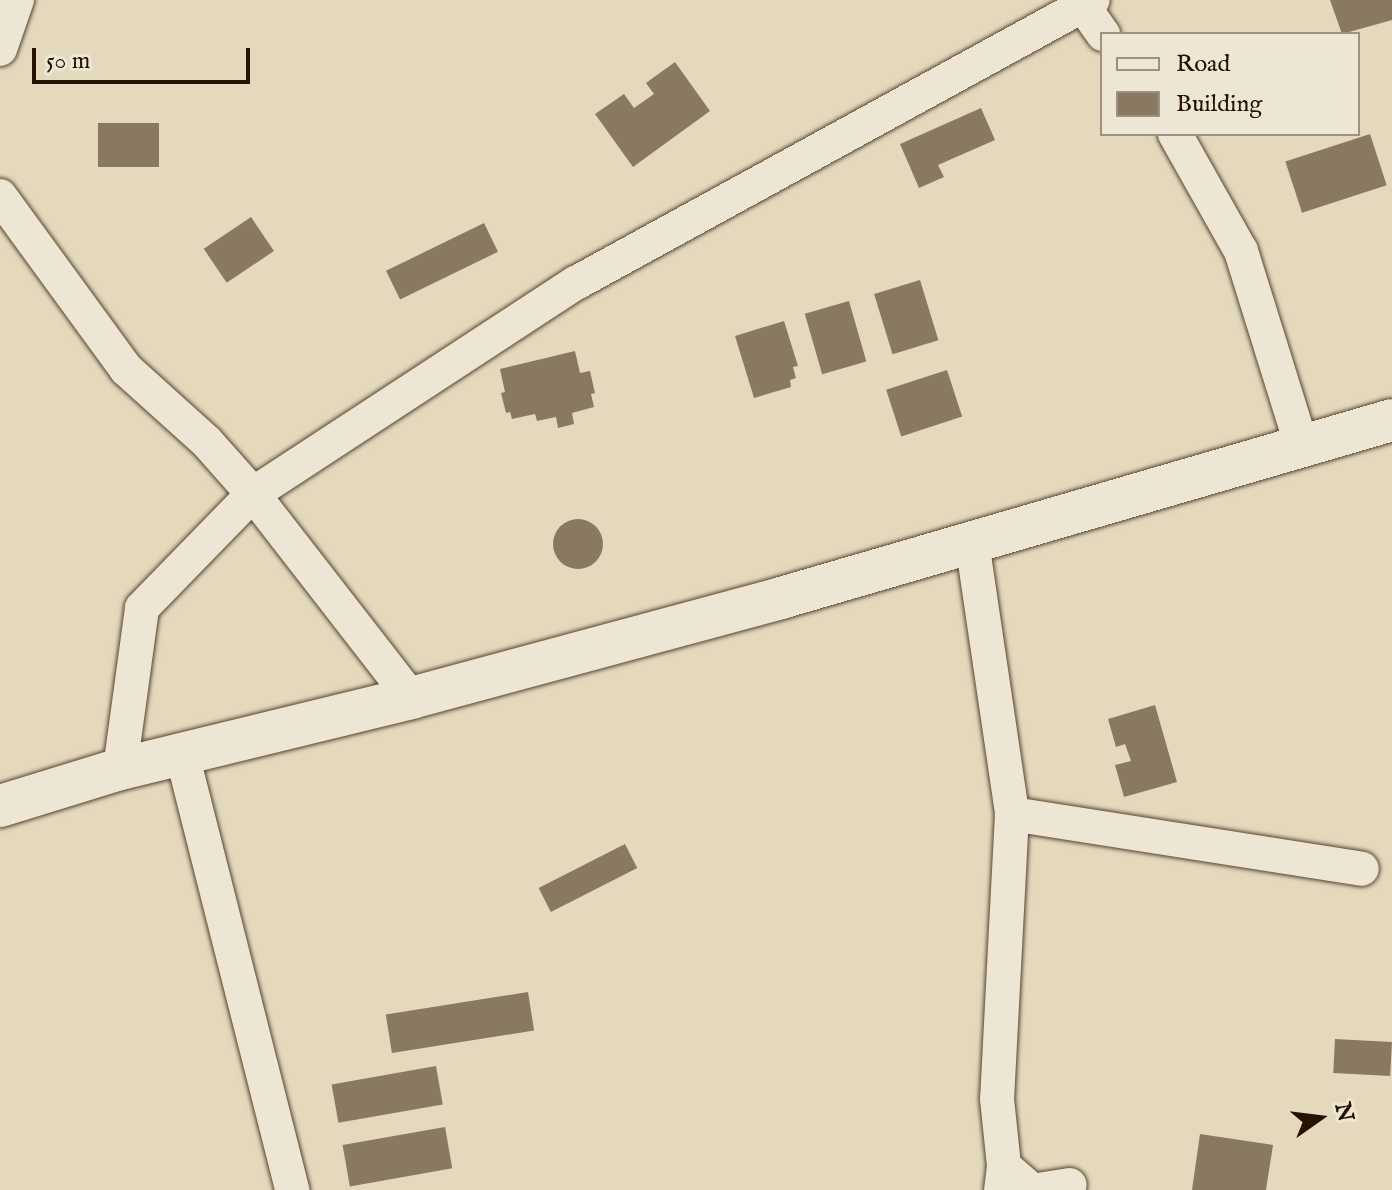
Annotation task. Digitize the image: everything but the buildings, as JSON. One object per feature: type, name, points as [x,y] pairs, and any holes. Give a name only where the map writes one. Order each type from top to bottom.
[{"type":"street","points":[[0,49],[17,0]]},
{"type":"street","points":[[120,769],[142,608],[253,494],[576,283],[1085,2],[1102,32]]},
{"type":"street","points":[[1176,136],[1241,251],[1302,447]]},
{"type":"street","points":[[0,196],[126,369],[206,441],[253,494],[411,698]]},
{"type":"street","points":[[0,806],[120,769],[411,698],[781,598],[1392,420]]},
{"type":"street","points":[[972,542],[1012,814],[997,1099],[1002,1178],[1047,1188]]},
{"type":"street","points":[[182,754],[292,1190]]},
{"type":"street","points":[[1012,814],[1362,869]]}]
